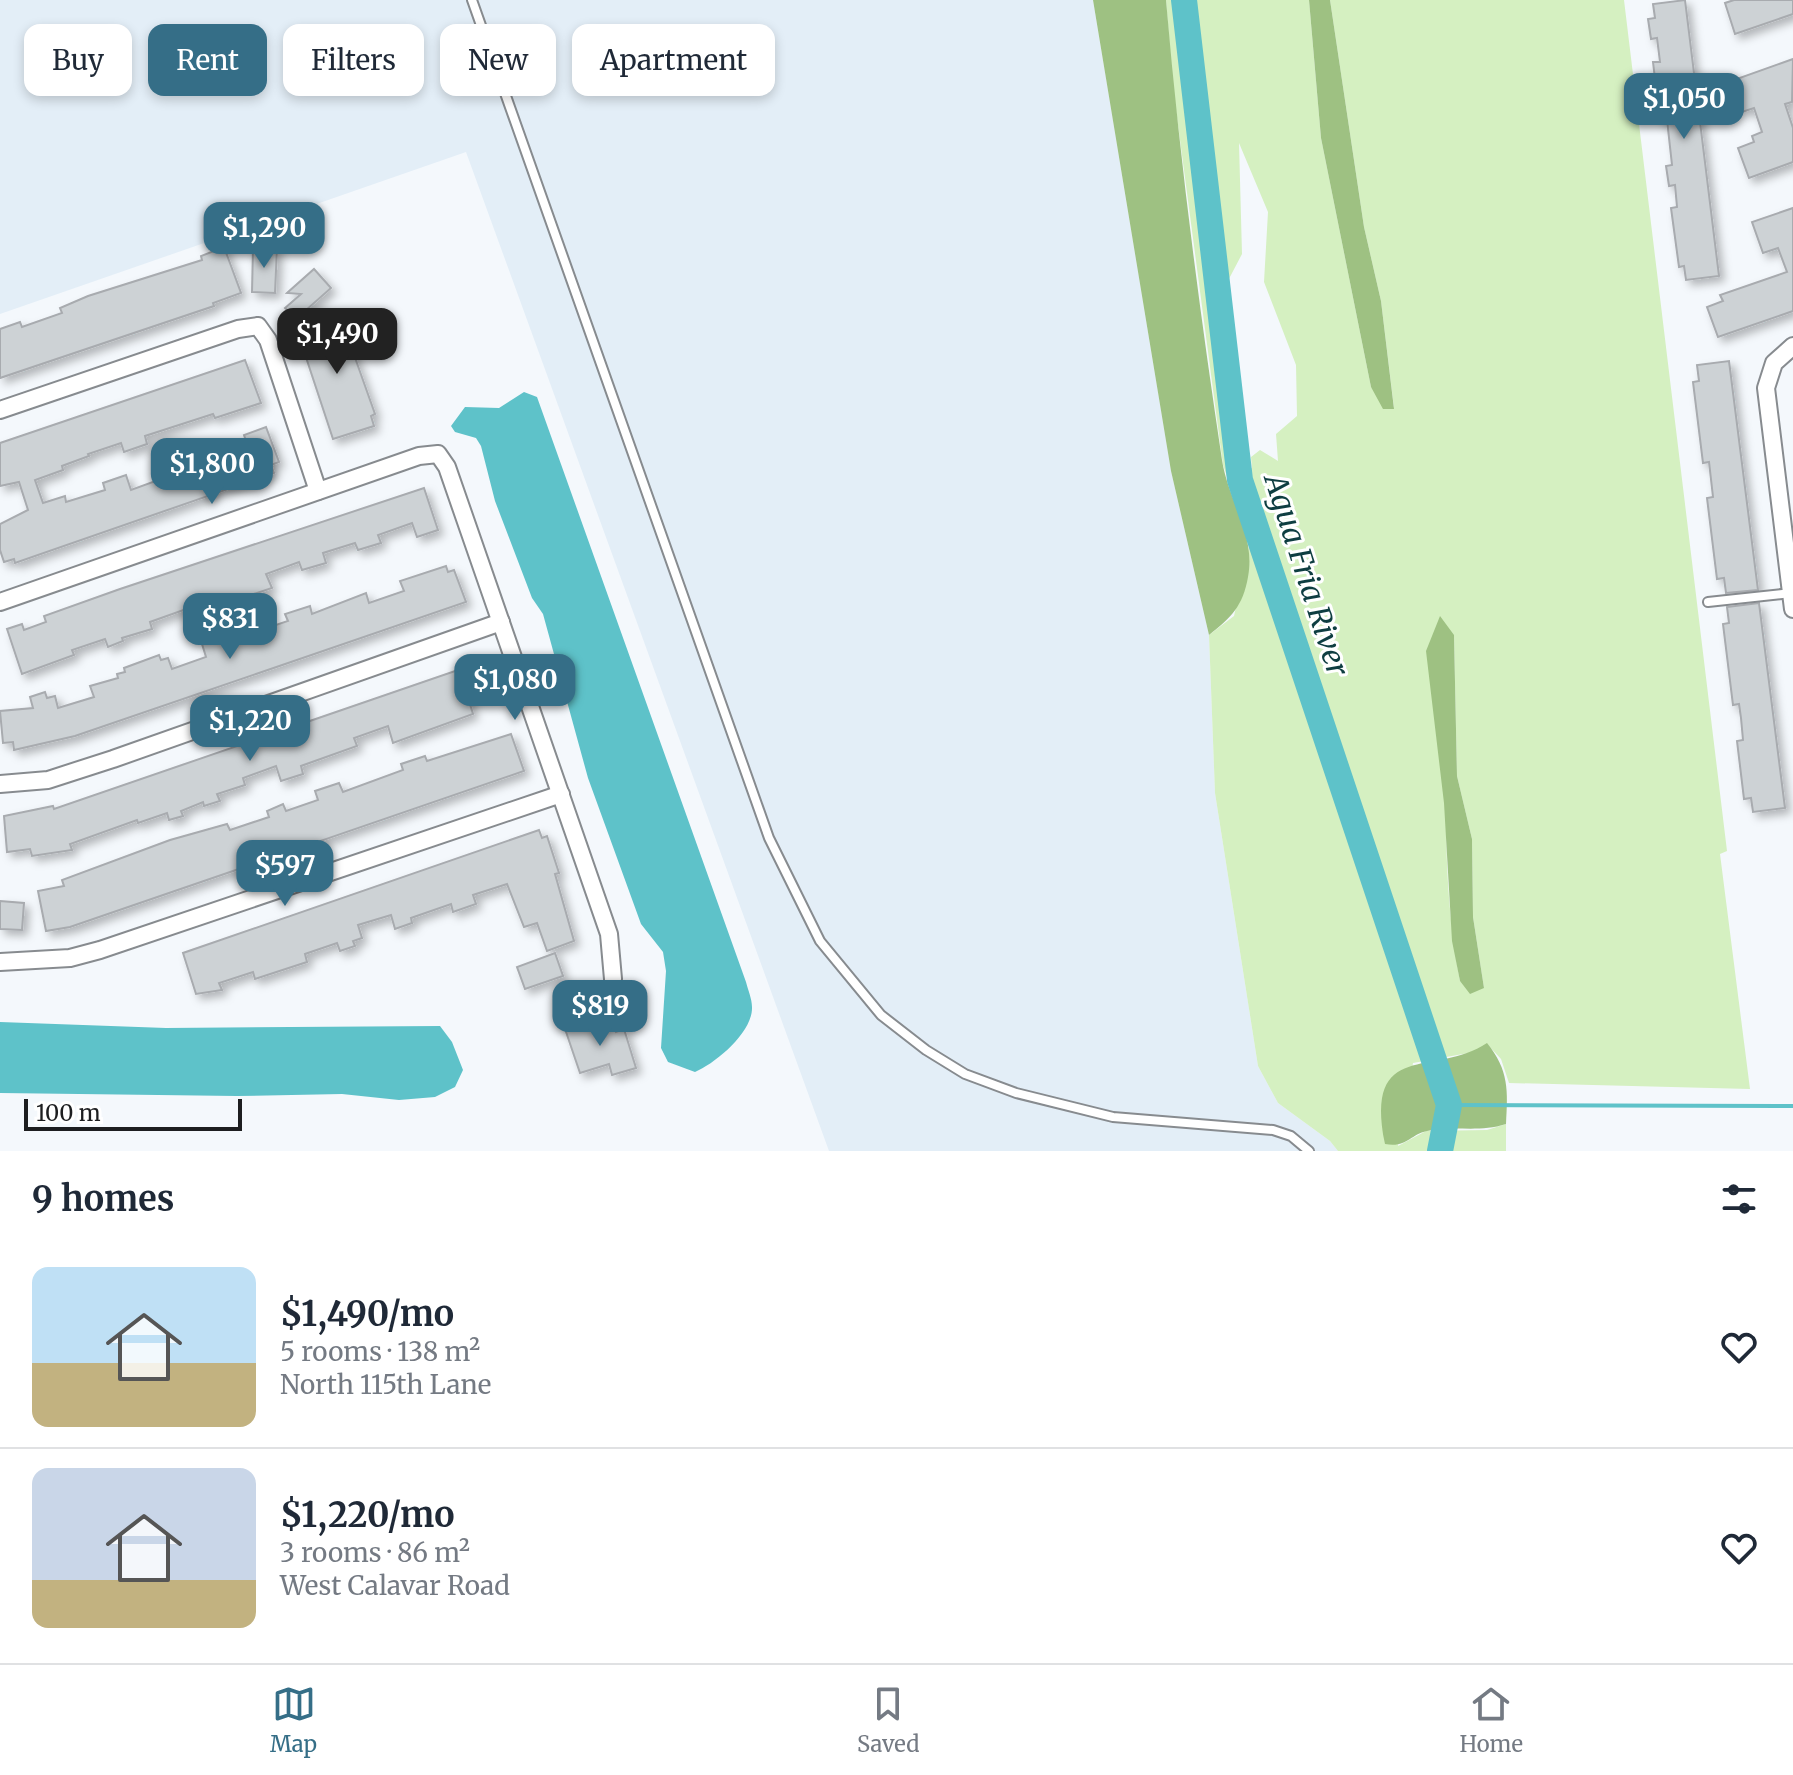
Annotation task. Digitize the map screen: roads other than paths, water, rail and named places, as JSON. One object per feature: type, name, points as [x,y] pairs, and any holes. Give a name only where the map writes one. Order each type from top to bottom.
[{"type":"street","points":[[0,410],[238,329],[258,326],[268,340],[318,491]]},
{"type":"street","points":[[1792,601],[1766,395],[1767,379],[1774,363],[1793,346]]},
{"type":"street","points":[[0,602],[419,456],[438,454],[447,467],[609,934],[613,979]]},
{"type":"street","points":[[0,784],[48,780],[113,759],[501,622]]},
{"type":"street","points":[[0,962],[70,958],[100,950],[561,794]]},
{"type":"lane","points":[[472,0],[769,838],[820,941],[881,1015],[926,1050],[965,1074],[1016,1093],[1113,1117],[1273,1130],[1291,1136],[1309,1151]]},
{"type":"lane","points":[[1708,602],[1792,601]]},
{"type":"water","points":[[524,392],[537,397],[751,998],[751,1017],[740,1036],[713,1062],[695,1072],[668,1062],[661,1048],[666,971],[663,952],[641,924],[588,778],[543,614],[532,598],[495,501],[481,446],[476,438],[455,432],[451,426],[465,407],[499,408]]},
{"type":"water","points":[[0,1022],[166,1028],[440,1026],[452,1042],[463,1070],[455,1087],[435,1097],[399,1100],[342,1094],[0,1093]]},
{"type":"waterway","name":"Agua Fria River","points":[[1184,0],[1240,480],[1449,1105],[1440,1151]]},
{"type":"waterway","points":[[1449,1105],[1793,1106]]}]
